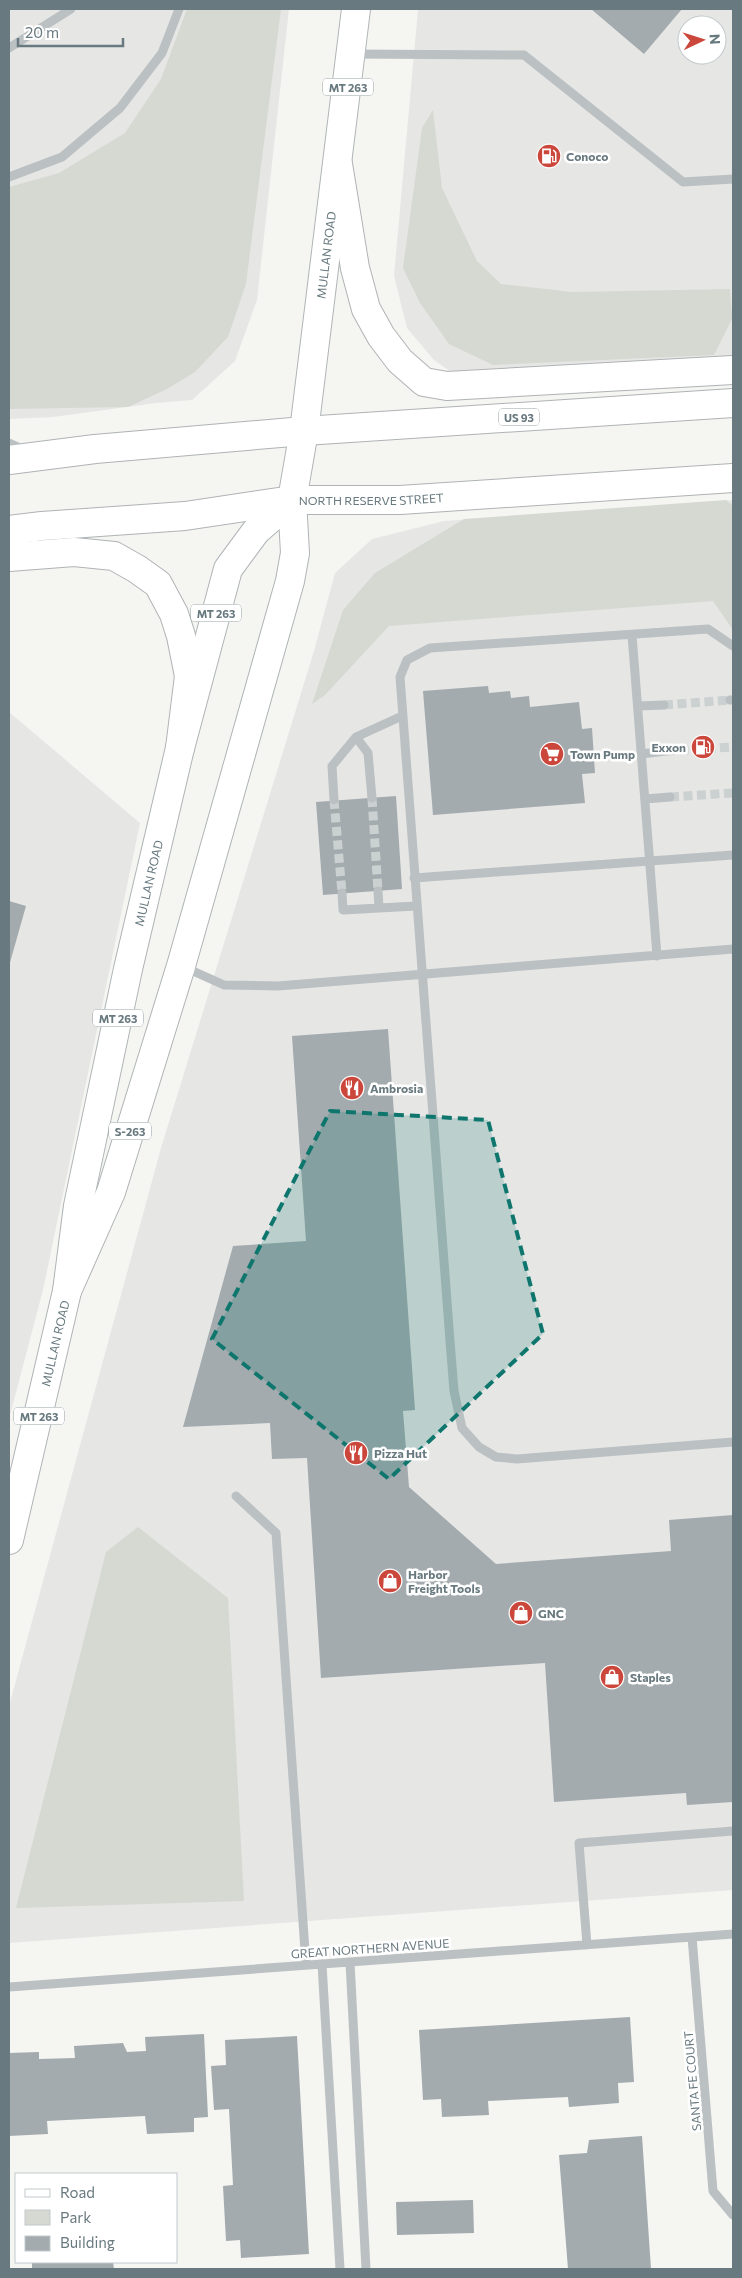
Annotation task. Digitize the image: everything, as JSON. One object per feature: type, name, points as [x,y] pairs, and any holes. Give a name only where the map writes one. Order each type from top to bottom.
[{"type":"main road","name":"MULLAN ROAD","points":[[67,1291],[111,1192],[181,966],[290,581],[295,553],[292,500],[304,431],[312,354],[352,54],[356,9]]},
{"type":"main road","points":[[338,164],[355,268],[366,309],[381,336],[400,361],[424,382],[447,386],[733,370]]},
{"type":"main road","name":"US 93","points":[[9,460],[304,431],[733,403]]},
{"type":"main road","name":"NORTH RESERVE STREET","points":[[9,530],[185,516],[292,500],[400,500],[733,478]]},
{"type":"main road","name":"MULLAN ROAD","points":[[9,1540],[67,1291],[78,1206],[126,978],[180,748],[228,569],[256,531],[292,500]]},
{"type":"main road","points":[[9,557],[74,552],[114,556],[158,584],[174,614],[189,676],[180,748]]},
{"type":"street","points":[[9,48],[71,9]]},
{"type":"street","points":[[9,177],[62,157],[120,108],[162,52],[179,9]]},
{"type":"street","points":[[352,54],[524,55],[683,182],[733,179]]},
{"type":"street","points":[[9,443],[39,456]]},
{"type":"street","points":[[733,646],[708,629],[430,648],[407,660],[400,677],[454,1391],[462,1428],[479,1446],[496,1456],[517,1459],[733,1442]]},
{"type":"street","points":[[632,635],[657,956]]},
{"type":"street","points":[[638,706],[664,705]]},
{"type":"street","points":[[334,800],[332,766],[356,736],[402,716]]},
{"type":"street","points":[[356,736],[368,753],[372,798]]},
{"type":"street","points":[[642,754],[666,751]]},
{"type":"street","points":[[645,799],[670,797]]},
{"type":"street","points":[[414,878],[733,855]]},
{"type":"street","points":[[378,891],[380,908]]},
{"type":"street","points":[[342,893],[343,910],[416,906]]},
{"type":"street","points":[[181,966],[224,985],[257,986],[733,949]]},
{"type":"street","points":[[236,1496],[276,1533],[306,1965]]},
{"type":"street","points":[[587,1945],[579,1843],[733,1831]]},
{"type":"street","name":"GREAT NORTHERN AVENUE","points":[[9,1987],[733,1934]]},
{"type":"street","name":"SANTA FE COURT","points":[[692,1937],[713,2191],[733,2215]]},
{"type":"street","points":[[350,1962],[366,2269]]},
{"type":"street","points":[[322,1964],[340,2269]]},
{"type":"highlighted area","points":[[330,1111],[488,1120],[543,1334],[389,1479],[212,1339]]},
{"type":"shaded area","points":[[9,9],[289,9],[257,300],[235,361],[192,400],[53,417],[9,419]]},
{"type":"shaded area","points":[[418,9],[733,9],[733,366],[454,374],[434,360],[407,328],[394,276]]},
{"type":"shaded area","points":[[733,500],[733,1890],[9,1943],[9,1706],[161,1148],[314,651],[335,573],[372,539],[444,521]]},
{"type":"shaded area","points":[[9,712],[140,823],[43,1290],[9,1419]]},
{"type":"green space","points":[[187,9],[281,9],[246,284],[228,337],[195,372],[167,389],[128,407],[9,409],[9,187],[59,173],[125,133],[161,79]]},
{"type":"green space","points":[[433,110],[442,188],[477,261],[501,284],[572,292],[730,289],[732,319],[714,355],[493,365],[449,344],[420,303],[403,268],[422,128]]},
{"type":"green space","points":[[726,500],[733,506],[733,630],[713,601],[389,626],[325,695],[312,704],[343,610],[375,573],[464,519]]},
{"type":"green space","points":[[138,1527],[228,1598],[244,1901],[16,1908],[106,1552]]},
{"type":"building","points":[[591,9],[682,9],[644,54]]},
{"type":"building","points":[[488,686],[489,693],[510,691],[511,698],[529,696],[530,707],[579,702],[582,729],[592,728],[595,773],[582,774],[585,803],[433,815],[423,691]]},
{"type":"building","points":[[396,796],[402,889],[323,895],[316,802]]},
{"type":"building","points":[[9,901],[26,906],[9,966]]},
{"type":"building","points":[[388,1029],[415,1410],[403,1411],[409,1487],[496,1564],[671,1551],[669,1520],[733,1515],[733,1802],[687,1805],[686,1793],[554,1802],[545,1663],[321,1678],[307,1458],[272,1459],[270,1423],[183,1427],[233,1246],[306,1241],[292,1036]]},
{"type":"building","points":[[630,2017],[634,2082],[618,2083],[619,2103],[569,2107],[568,2097],[488,2101],[489,2115],[442,2117],[441,2099],[423,2100],[419,2030]]},
{"type":"building","points":[[204,2034],[208,2117],[194,2118],[194,2132],[147,2134],[145,2116],[47,2121],[48,2134],[9,2136],[9,2053],[39,2052],[39,2059],[75,2058],[74,2046],[123,2043],[127,2052],[146,2051],[145,2037]]},
{"type":"building","points":[[297,2036],[309,2254],[241,2258],[240,2240],[226,2241],[223,2186],[233,2185],[229,2109],[214,2110],[211,2066],[226,2065],[225,2040]]},
{"type":"building","points":[[642,2136],[651,2269],[568,2269],[559,2155],[587,2153],[589,2140]]},
{"type":"building","points":[[473,2200],[474,2233],[397,2235],[396,2202]]},
{"type":"building","points":[[32,2263],[113,2263],[114,2269],[32,2269]]},
{"type":"tunnel","points":[[664,705],[730,700]]},
{"type":"tunnel","points":[[666,751],[733,747]]},
{"type":"tunnel","points":[[670,797],[733,793]]},
{"type":"tunnel","points":[[372,798],[378,891]]},
{"type":"tunnel","points":[[334,800],[342,893]]},
{"type":"place","name":"Conoco","points":[[549,156]]},
{"type":"place","name":"Exxon","points":[[703,747]]},
{"type":"place","name":"Town Pump","points":[[552,754]]},
{"type":"place","name":"Ambrosia","points":[[352,1088]]},
{"type":"place","name":"Pizza Hut","points":[[356,1453]]},
{"type":"place","name":"Harbor Freight Tools","points":[[390,1581]]},
{"type":"place","name":"GNC","points":[[521,1613]]},
{"type":"place","name":"Staples","points":[[612,1677]]}]
